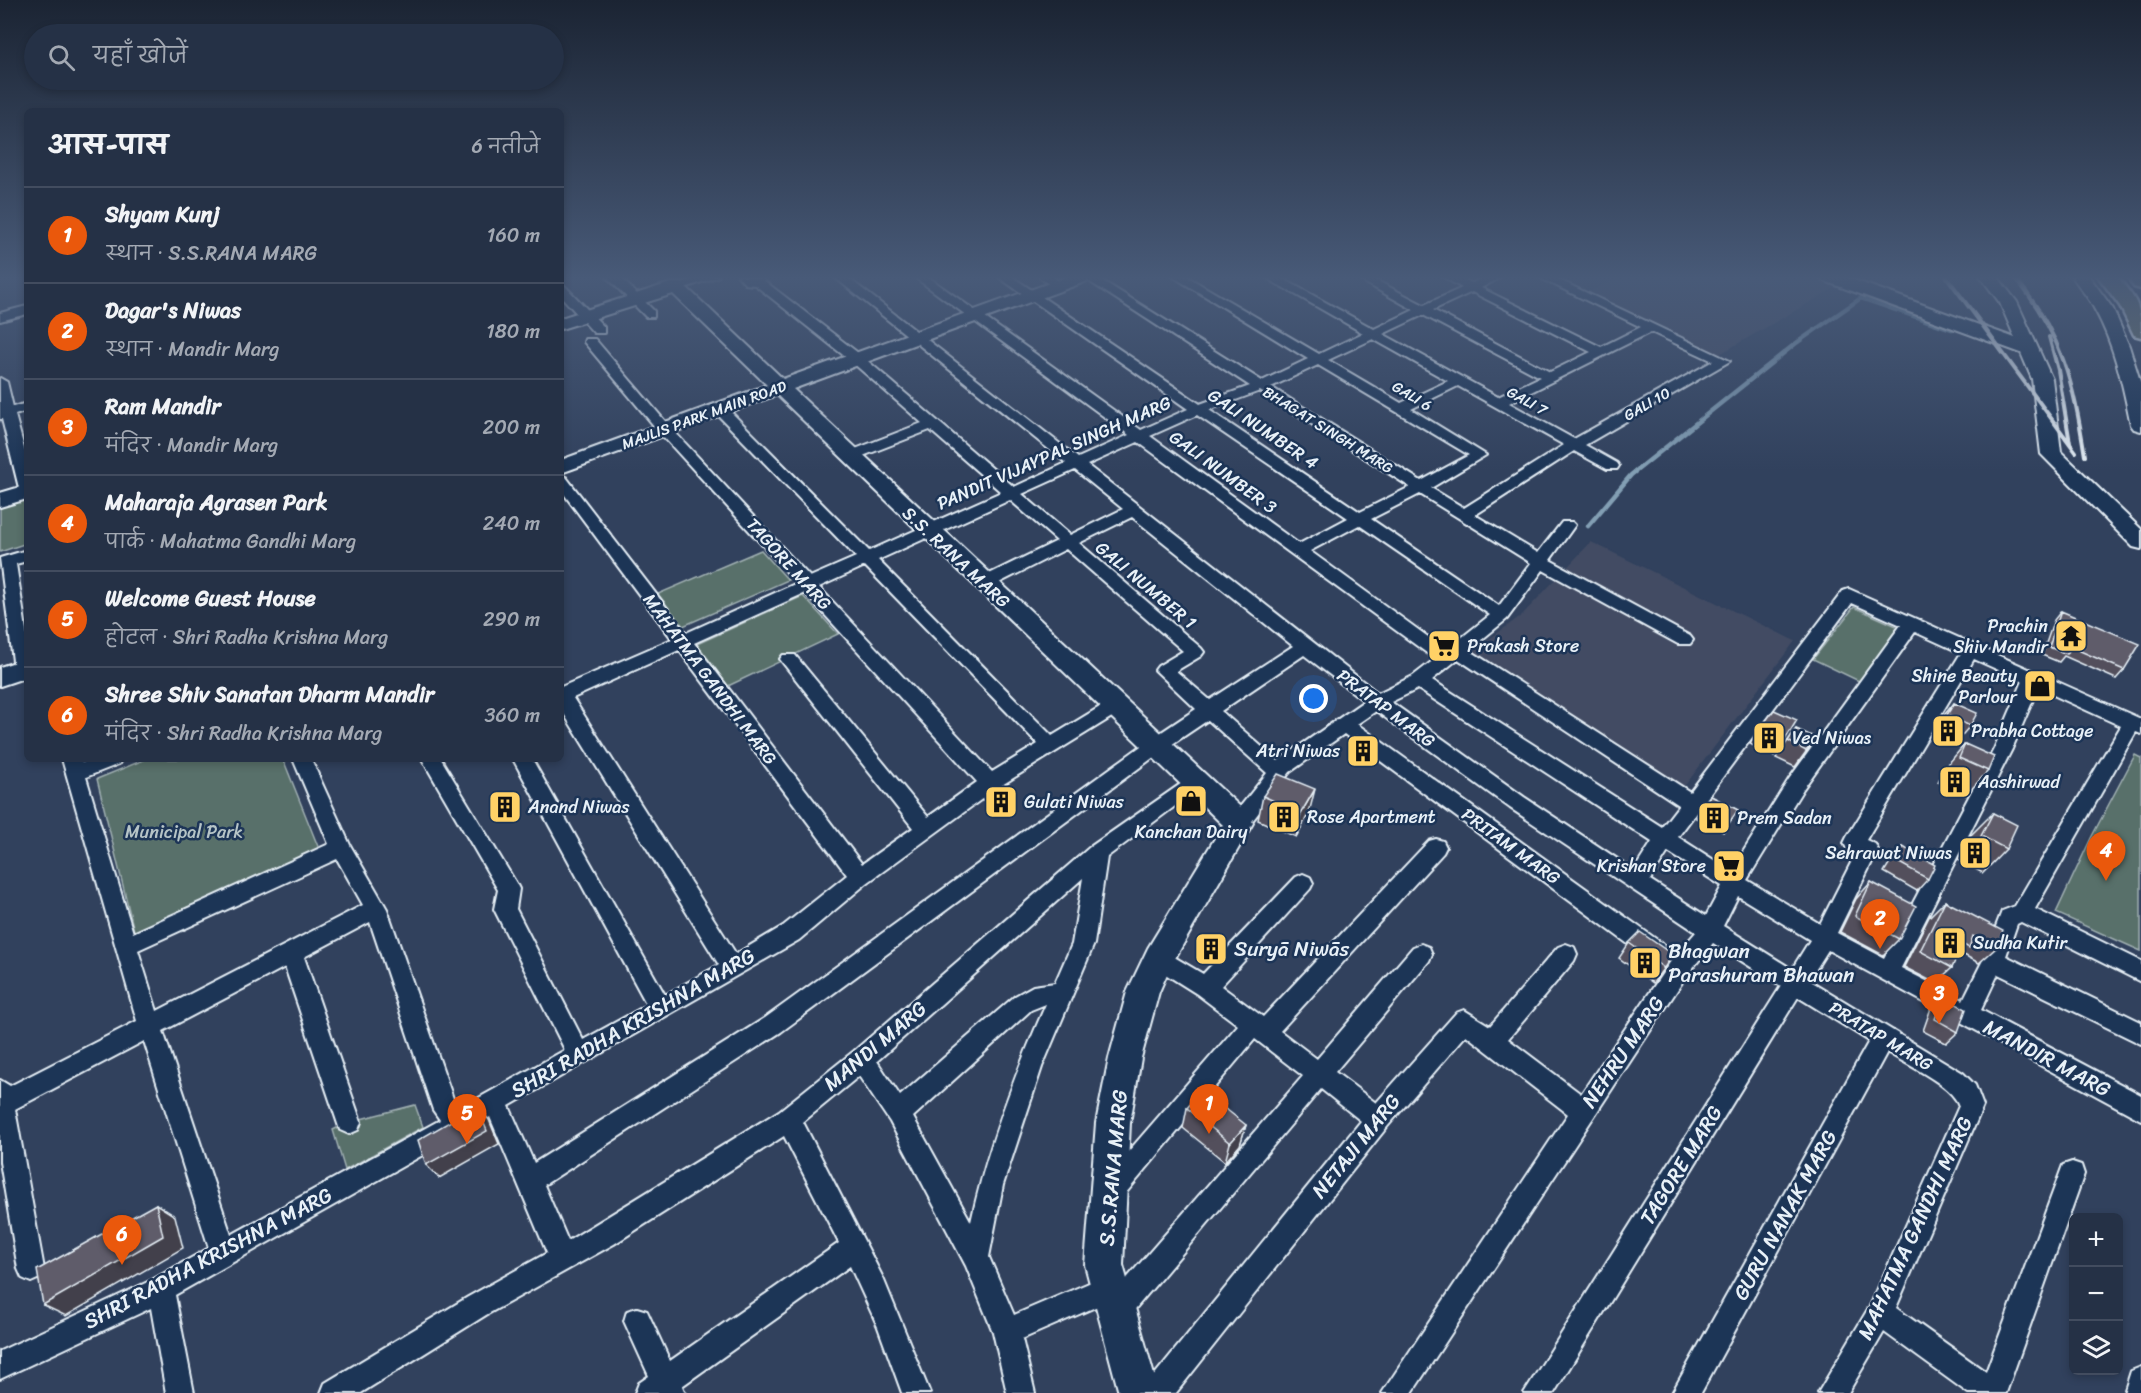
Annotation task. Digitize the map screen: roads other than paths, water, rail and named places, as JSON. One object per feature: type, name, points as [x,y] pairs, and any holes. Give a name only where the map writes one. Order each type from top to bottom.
[{"type":"street","name":"TAGORE MARG","points":[[601,341],[665,430],[990,783]]},
{"type":"street","name":"S.S. RANA MARG","points":[[736,341],[850,456],[1239,823]]},
{"type":"street","name":"GALI NUMBER 1","points":[[834,341],[1195,652],[1164,670],[1278,772]]},
{"type":"street","name":"MAJLIS PARK MAIN ROAD","points":[[564,467],[907,341]]},
{"type":"street","name":"PRATAP MARG","points":[[923,341],[1305,646],[1500,791],[1794,984],[1955,1081],[1967,1093]]},
{"type":"street","name":"GALI NUMBER 3","points":[[1009,341],[1298,551],[1452,655],[1693,804]]},
{"type":"street","name":"GALI NUMBER 4","points":[[1099,341],[1501,615]]},
{"type":"street","name":"BHAGAT SINGH MARG","points":[[1187,341],[1539,561],[1684,640]]},
{"type":"street","name":"GALI 6","points":[[1286,341],[1479,455],[1422,489]]},
{"type":"street","name":"PANDIT VIJAYPAL SINGH MARG","points":[[564,694],[1139,435],[1199,409],[1259,387],[1355,341]]},
{"type":"street","name":"GALI 7","points":[[1388,341],[1612,466]]},
{"type":"street","points":[[1482,341],[1550,377]]},
{"type":"street","points":[[1579,341],[1601,352]]},
{"type":"street","points":[[1498,403],[1623,341]]},
{"type":"street","name":"GALI 10","points":[[1464,515],[1574,445],[1723,361],[1681,341]]},
{"type":"street","points":[[2010,341],[2030,350]]},
{"type":"street","points":[[2026,341],[2042,379],[2051,454],[2141,542]]},
{"type":"street","points":[[2119,341],[2135,377],[2141,425]]},
{"type":"street","points":[[1400,409],[1458,381]]},
{"type":"street","points":[[0,382],[4,414],[24,480]]},
{"type":"street","points":[[4,414],[24,408]]},
{"type":"street","points":[[720,409],[869,557],[1050,745]]},
{"type":"street","points":[[850,456],[929,425]]},
{"type":"street","name":"MAHATMA GANDHI MARG","points":[[564,484],[860,877]]},
{"type":"street","points":[[1298,551],[1358,517],[1422,489]]},
{"type":"street","points":[[0,500],[24,491]]},
{"type":"street","points":[[985,583],[1133,510]]},
{"type":"street","points":[[1239,823],[1278,772],[1377,701],[1419,681],[1501,615],[1567,525]]},
{"type":"street","points":[[24,556],[4,563],[24,663]]},
{"type":"street","points":[[1637,883],[1665,839],[1849,595],[2136,725],[2022,913],[2009,917],[1993,961],[1967,1015]]},
{"type":"street","name":"NEHRU MARG","points":[[1396,1393],[1679,968],[1710,930],[1734,883],[1796,784],[1912,623]]},
{"type":"street","points":[[529,1180],[773,1025],[1155,746],[1305,646]]},
{"type":"street","name":"TAGORE MARG","points":[[1538,1393],[1824,937],[1868,850],[1854,843],[1971,650]]},
{"type":"street","points":[[789,659],[927,831]]},
{"type":"street","points":[[0,677],[24,668]]},
{"type":"street","points":[[1888,972],[2003,749],[2033,678]]},
{"type":"street","name":"MANDIR MARG","points":[[1419,681],[1734,883],[1824,937],[2141,1108]]},
{"type":"street","points":[[564,700],[733,968]]},
{"type":"street","name":"SHRI RADHA KRISHNA MARG","points":[[0,1365],[161,1289],[733,968],[791,933],[860,877],[927,831],[990,783],[1114,706]]},
{"type":"street","name":"PRITAM MARG","points":[[1344,724],[1679,968]]},
{"type":"street","points":[[96,762],[74,766],[150,1026],[225,1253]]},
{"type":"street","points":[[303,762],[341,848],[376,909],[445,1110]]},
{"type":"street","points":[[433,762],[509,889],[505,909],[579,1055]]},
{"type":"street","points":[[524,762],[661,1009]]},
{"type":"street","name":"MANDI MARG","points":[[335,1393],[477,1306],[563,1259],[788,1119],[862,1059],[1097,853],[1195,781]]},
{"type":"street","name":"S.S.RANA MARG","points":[[1139,1393],[1104,1265],[1113,1123],[1125,1058],[1143,992],[1160,958],[1239,823]]},
{"type":"street","points":[[1107,1197],[1259,1027],[1436,847]]},
{"type":"street","points":[[126,946],[341,848]]},
{"type":"street","points":[[976,1257],[992,1185],[1019,1099],[1083,944],[1097,853]]},
{"type":"street","points":[[1205,987],[1303,883]]},
{"type":"street","points":[[31,1269],[1,1098],[150,1026],[376,909]]},
{"type":"street","points":[[2022,913],[2141,972]]},
{"type":"street","points":[[291,952],[349,1122]]},
{"type":"street","points":[[1007,1332],[1113,1299],[1317,1074],[1421,954]]},
{"type":"street","points":[[1492,1041],[1566,954]]},
{"type":"street","points":[[1160,958],[1205,987],[1378,1119]]},
{"type":"street","points":[[1993,961],[2141,1033]]},
{"type":"street","points":[[898,1114],[1023,1003],[1033,996],[1062,992]]},
{"type":"street","name":"NETAJI MARG","points":[[1158,1393],[1378,1119],[1464,1020],[1584,1111]]},
{"type":"street","name":"GURU NANAK MARG","points":[[1686,1393],[1883,1037]]},
{"type":"street","points":[[862,1059],[898,1114],[976,1257],[1007,1332],[1021,1393]]},
{"type":"street","name":"MAHATMA GANDHI MARG","points":[[1832,1393],[1880,1313],[1971,1106],[1967,1093]]},
{"type":"street","points":[[495,1101],[563,1259]]},
{"type":"street","points":[[788,1119],[854,1248],[903,1353],[916,1393]]},
{"type":"street","points":[[1880,1313],[1992,1393],[2072,1174]]},
{"type":"street","points":[[637,1321],[662,1389],[854,1248]]},
{"type":"street","points":[[161,1289],[180,1393]]},
{"type":"street","points":[[2138,1393],[2141,1381]]},
{"type":"waterway","points":[[1588,526],[1631,475],[1799,341]]},
{"type":"railway","points":[[1994,341],[2076,452]]},
{"type":"railway","points":[[2050,341],[2058,370],[2070,443]]},
{"type":"railway","points":[[2055,341],[2076,405],[2085,456]]},
{"type":"place","name":"Prachin Shiv Mandir","points":[[2071,636]]},
{"type":"place","name":"Prakash Store","points":[[1444,646]]},
{"type":"place","name":"Shine Beauty Parlour","points":[[2040,686]]},
{"type":"place","name":"Prabha Cottage","points":[[1948,731]]},
{"type":"place","name":"Ved Niwas","points":[[1769,738]]},
{"type":"place","name":"Atri Niwas","points":[[1363,751]]},
{"type":"place","name":"Aashirwad","points":[[1955,782]]},
{"type":"place","name":"Kanchan Dairy","points":[[1191,801]]},
{"type":"place","name":"Gulati Niwas","points":[[1001,802]]},
{"type":"place","name":"Anand Niwas","points":[[505,807]]},
{"type":"place","name":"Rose Apartment","points":[[1284,817]]},
{"type":"place","name":"Prem Sadan","points":[[1714,818]]},
{"type":"place","name":"Sehrawat Niwas","points":[[1975,853]]},
{"type":"place","name":"Krishan Store","points":[[1729,866]]},
{"type":"place","name":"Maharaja Agrasen Park","points":[[2106,881]]},
{"type":"place","name":"Sudha Kutir","points":[[1950,943]]},
{"type":"place","name":"Suryā Niwās","points":[[1211,949]]},
{"type":"place","name":"Dagar's Niwas","points":[[1880,949]]},
{"type":"place","name":"Bhagwan Parashuram Bhawan","points":[[1645,963]]},
{"type":"place","name":"Ram Mandir","points":[[1939,1024]]},
{"type":"place","name":"Shyam Kunj","points":[[1209,1134]]},
{"type":"place","name":"Welcome Guest House","points":[[467,1144]]},
{"type":"place","name":"Shree Shiv Sanatan Dharm Mandir","points":[[122,1265]]},
{"type":"park label","name":"Municipal Park","points":[[184,832]]}]
